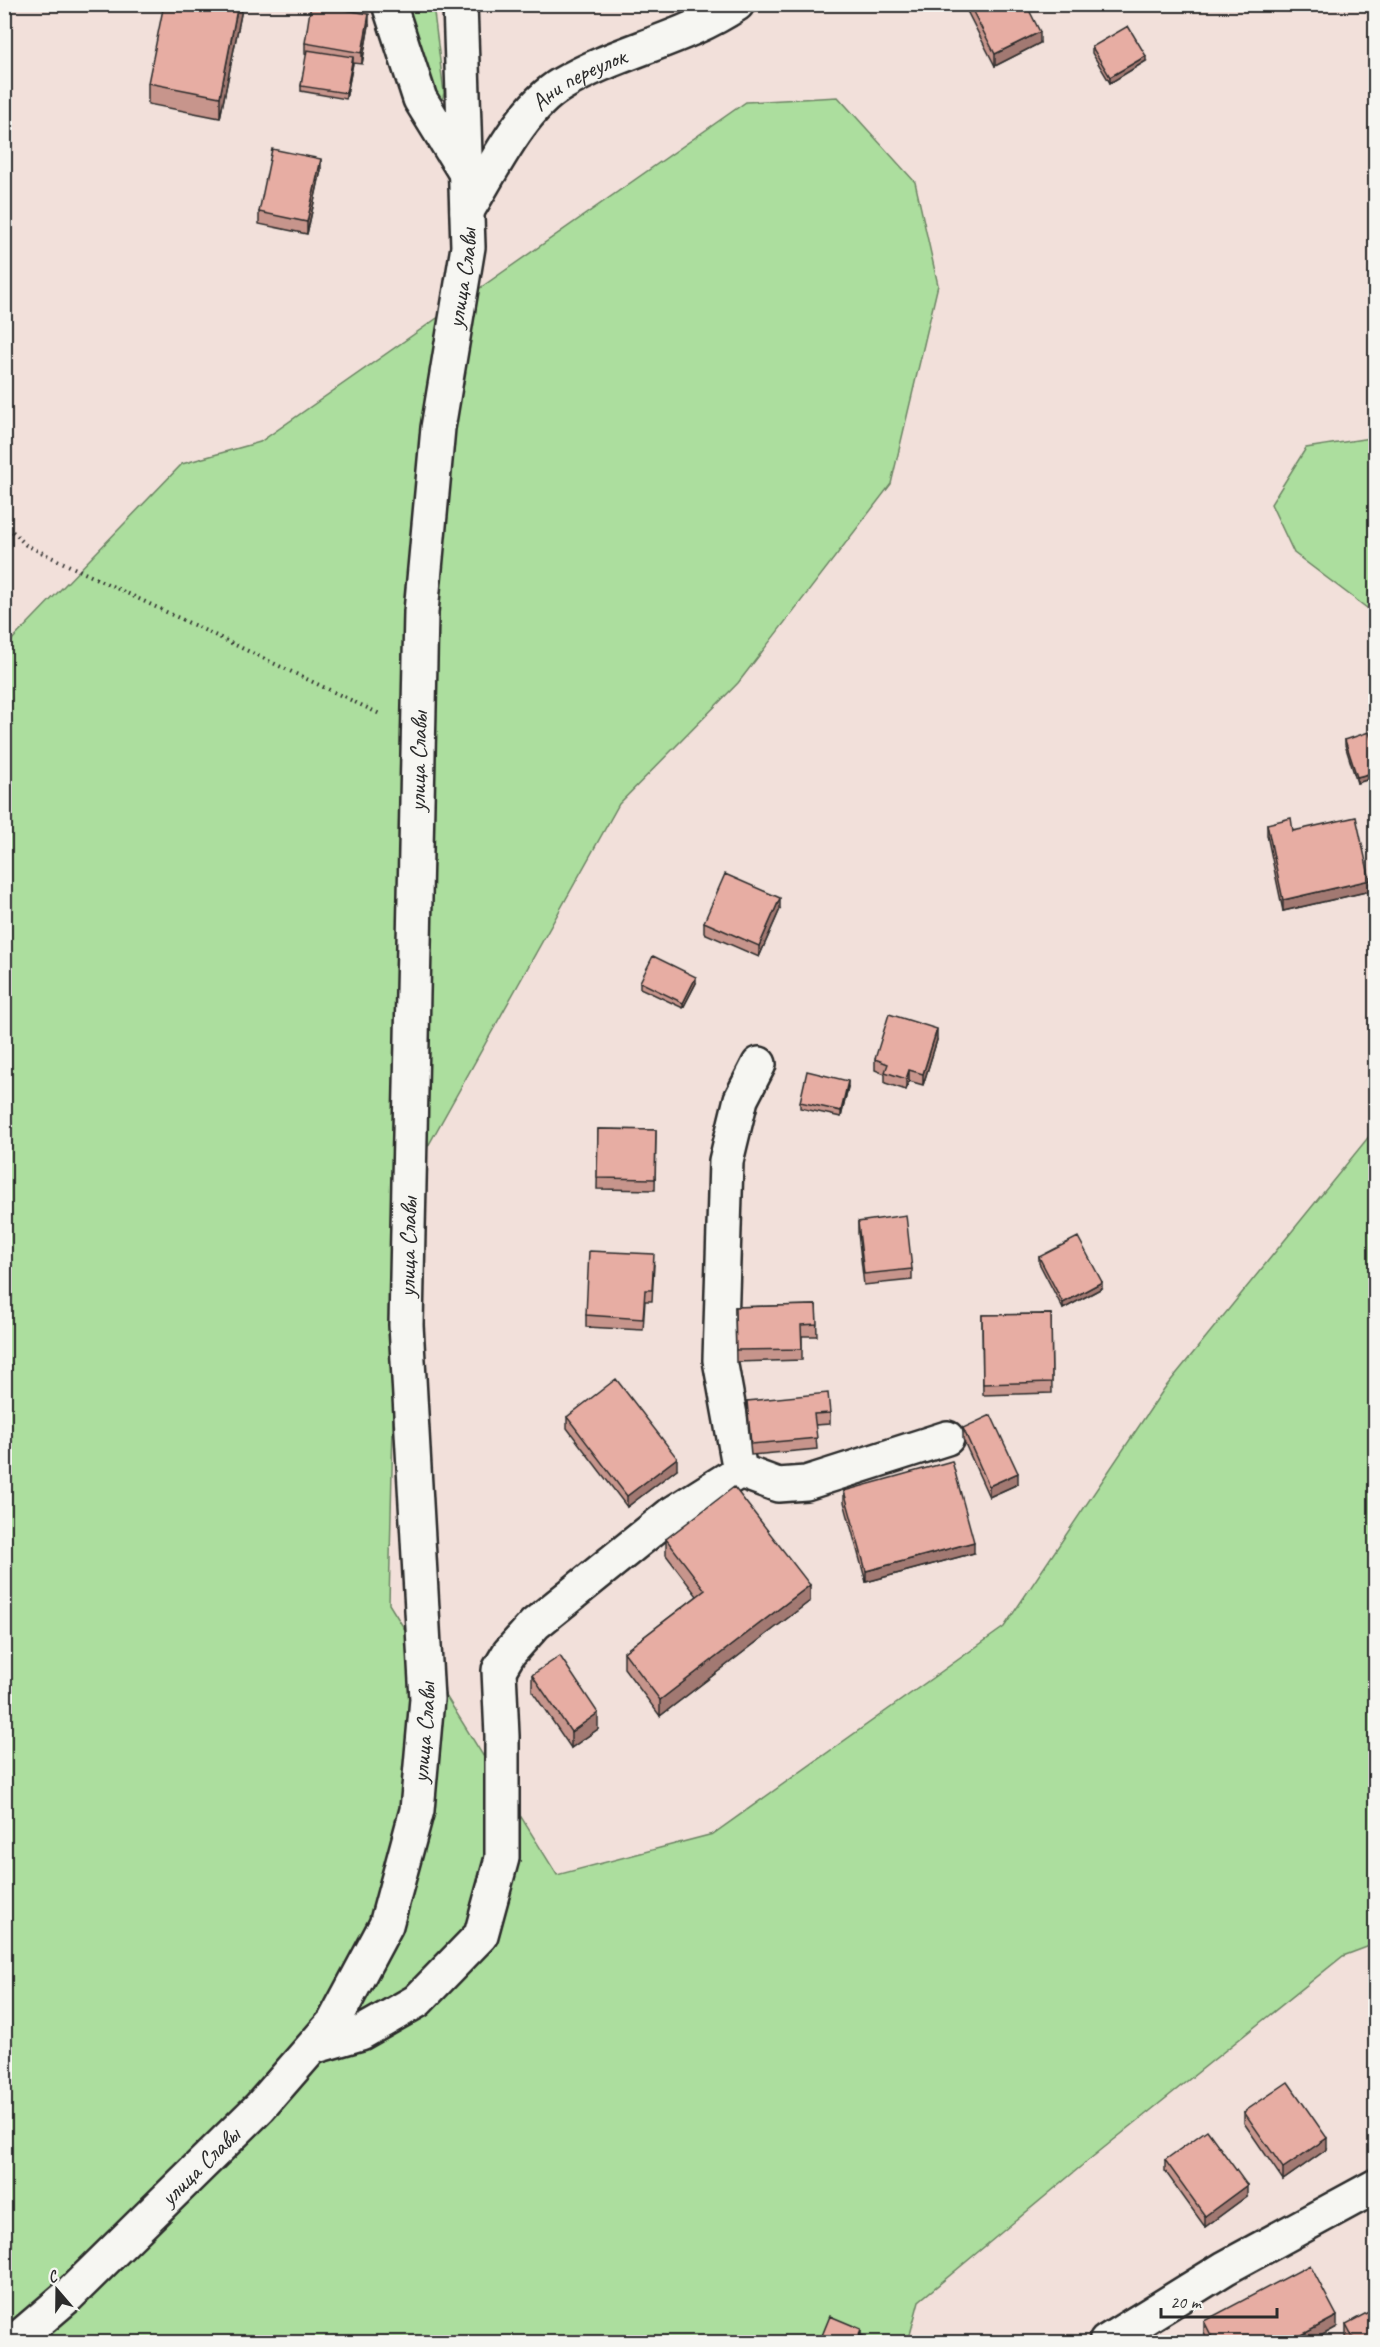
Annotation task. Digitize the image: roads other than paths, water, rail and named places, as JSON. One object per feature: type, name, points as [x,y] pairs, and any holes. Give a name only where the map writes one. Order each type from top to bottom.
[{"type":"street","points":[[389,4],[420,99],[466,174]]},
{"type":"street","name":"улица Славы","points":[[14,2343],[69,2295],[260,2107],[334,2022],[386,1925],[417,1810],[427,1699],[406,1325],[418,731],[421,612],[438,428],[468,247],[460,4]]},
{"type":"street","name":"Ани переулок","points":[[467,211],[524,118],[561,84],[603,64],[679,35],[737,4]]},
{"type":"street","points":[[740,1471],[720,1360],[726,1161],[741,1099],[759,1064]]},
{"type":"street","points":[[740,1471],[778,1485],[806,1484],[946,1438]]},
{"type":"street","points":[[313,2047],[361,2033],[417,2001],[481,1935],[502,1858],[502,1736],[499,1670],[509,1653],[535,1624],[670,1515],[740,1471]]},
{"type":"street","points":[[1106,2343],[1225,2268],[1376,2186]]}]
